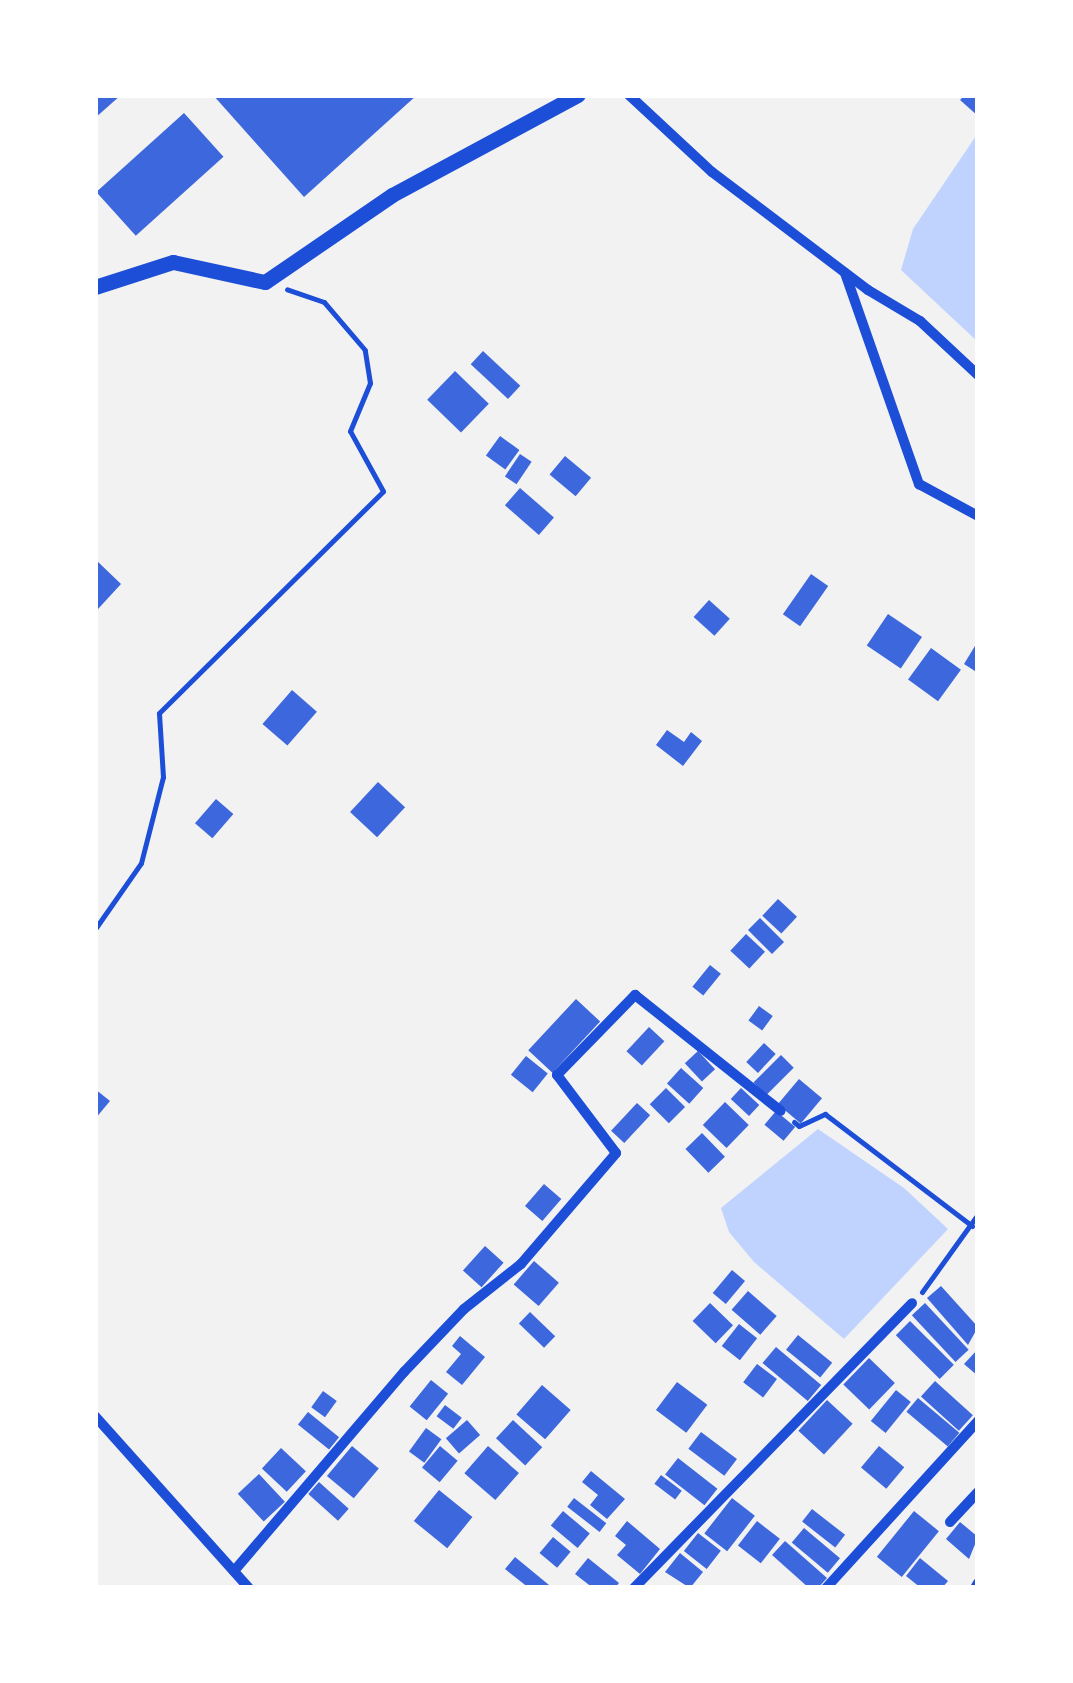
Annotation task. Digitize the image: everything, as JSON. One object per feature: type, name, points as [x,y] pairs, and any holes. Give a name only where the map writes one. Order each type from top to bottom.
[{"type":"street","points":[[95,287],[173,262],[265,282],[392,195],[578,95]]},
{"type":"street","points":[[629,95],[712,172],[920,321],[978,375]]},
{"type":"street","points":[[843,267],[919,484],[978,516]]},
{"type":"street","points":[[234,1571],[404,1372],[464,1310],[521,1264],[616,1153],[557,1075],[635,994],[781,1111]]},
{"type":"street","points":[[634,1588],[912,1304]]},
{"type":"street","points":[[95,1416],[248,1588]]},
{"type":"street","points":[[826,1588],[978,1421]]},
{"type":"street","points":[[950,1522],[978,1492]]},
{"type":"path","points":[[95,929],[140,863],[163,777],[159,712],[383,491],[350,431],[370,383],[365,350],[324,302],[265,282]]},
{"type":"path","points":[[781,1111],[800,1126],[825,1114],[972,1226]]},
{"type":"path","points":[[912,1304],[978,1214]]},
{"type":"water","points":[[978,133],[978,342],[901,270],[913,229]]},
{"type":"water","points":[[818,1129],[904,1188],[948,1229],[844,1339],[754,1262],[729,1232],[721,1208]]},
{"type":"building","points":[[95,95],[121,95],[95,118]]},
{"type":"building","points":[[213,95],[417,95],[304,197]]},
{"type":"building","points":[[965,95],[978,95],[978,116],[960,100]]},
{"type":"building","points":[[184,113],[223,157],[136,236],[96,192]]},
{"type":"building","points":[[483,351],[520,386],[508,399],[471,364]]},
{"type":"building","points":[[455,371],[489,404],[461,432],[427,400]]},
{"type":"building","points":[[500,436],[519,450],[505,470],[486,455]]},
{"type":"building","points":[[520,454],[532,462],[517,484],[505,476]]},
{"type":"building","points":[[565,456],[591,478],[576,496],[550,474]]},
{"type":"building","points":[[520,488],[554,518],[539,535],[505,505]]},
{"type":"building","points":[[95,559],[121,584],[98,609],[95,605]]},
{"type":"building","points":[[811,574],[828,586],[800,626],[783,614]]},
{"type":"building","points":[[709,600],[730,619],[714,636],[694,617]]},
{"type":"building","points":[[888,614],[922,637],[901,668],[867,646]]},
{"type":"building","points":[[978,641],[978,673],[964,664]]},
{"type":"building","points":[[931,648],[961,670],[938,701],[908,680]]},
{"type":"building","points":[[292,690],[317,712],[287,746],[262,724]]},
{"type":"building","points":[[667,730],[684,742],[691,732],[702,741],[683,766],[656,745]]},
{"type":"building","points":[[378,782],[405,807],[377,837],[350,812]]},
{"type":"building","points":[[216,799],[233,814],[212,838],[195,823]]},
{"type":"building","points":[[778,899],[797,917],[781,934],[762,916]]},
{"type":"building","points":[[760,918],[784,942],[772,954],[748,930]]},
{"type":"building","points":[[746,934],[765,952],[749,969],[730,951]]},
{"type":"building","points":[[710,965],[721,974],[703,996],[692,987]]},
{"type":"building","points":[[576,999],[600,1022],[552,1073],[528,1050]]},
{"type":"building","points":[[759,1006],[773,1016],[762,1031],[748,1021]]},
{"type":"building","points":[[649,1027],[664,1041],[642,1065],[626,1051]]},
{"type":"building","points":[[764,1043],[776,1054],[758,1073],[746,1062]]},
{"type":"building","points":[[698,1051],[715,1069],[702,1082],[685,1063]]},
{"type":"building","points":[[781,1055],[794,1068],[766,1095],[753,1083]]},
{"type":"building","points":[[526,1056],[548,1074],[533,1092],[511,1075]]},
{"type":"building","points":[[681,1068],[703,1088],[689,1104],[667,1084]]},
{"type":"building","points":[[799,1079],[822,1098],[801,1124],[778,1104]]},
{"type":"building","points":[[666,1088],[685,1107],[669,1123],[650,1104]]},
{"type":"building","points":[[741,1088],[759,1105],[749,1116],[731,1099]]},
{"type":"building","points":[[95,1089],[110,1101],[95,1119]]},
{"type":"building","points":[[725,1102],[749,1125],[727,1148],[703,1125]]},
{"type":"building","points":[[637,1103],[650,1115],[624,1143],[611,1131]]},
{"type":"building","points":[[776,1111],[795,1127],[784,1141],[764,1125]]},
{"type":"building","points":[[702,1133],[725,1157],[708,1173],[685,1149]]},
{"type":"building","points":[[544,1184],[561,1199],[542,1221],[525,1206]]},
{"type":"building","points":[[485,1246],[504,1263],[481,1287],[463,1271]]},
{"type":"building","points":[[534,1261],[559,1283],[539,1306],[514,1284]]},
{"type":"building","points":[[732,1270],[745,1281],[726,1304],[713,1293]]},
{"type":"building","points":[[941,1286],[978,1327],[968,1345],[927,1298]]},
{"type":"building","points":[[748,1291],[777,1316],[760,1335],[732,1310]]},
{"type":"building","points":[[710,1303],[733,1325],[716,1343],[693,1321]]},
{"type":"building","points":[[925,1303],[969,1350],[955,1362],[912,1315]]},
{"type":"building","points":[[530,1312],[555,1336],[544,1348],[519,1324]]},
{"type":"building","points":[[910,1321],[954,1365],[940,1379],[896,1335]]},
{"type":"building","points":[[739,1324],[757,1338],[740,1360],[722,1346]]},
{"type":"building","points":[[798,1335],[832,1363],[820,1377],[786,1350]]},
{"type":"building","points":[[460,1336],[485,1357],[462,1385],[446,1372],[461,1354],[452,1346]]},
{"type":"building","points":[[776,1347],[821,1385],[808,1401],[763,1363]]},
{"type":"building","points":[[978,1349],[978,1376],[964,1364]]},
{"type":"building","points":[[869,1358],[895,1383],[869,1410],[843,1385]]},
{"type":"building","points":[[757,1364],[777,1379],[763,1397],[743,1382]]},
{"type":"building","points":[[431,1380],[448,1394],[427,1420],[410,1406]]},
{"type":"building","points":[[935,1381],[973,1415],[959,1431],[921,1397]]},
{"type":"building","points":[[677,1382],[707,1405],[686,1433],[656,1410]]},
{"type":"building","points":[[542,1385],[571,1410],[545,1439],[516,1414]]},
{"type":"building","points":[[896,1390],[911,1402],[886,1433],[871,1421]]},
{"type":"building","points":[[323,1391],[337,1401],[325,1417],[311,1407]]},
{"type":"building","points":[[918,1398],[959,1433],[948,1446],[906,1412]]},
{"type":"building","points":[[827,1400],[853,1424],[824,1455],[798,1431]]},
{"type":"building","points":[[445,1405],[462,1418],[453,1429],[437,1416]]},
{"type":"building","points":[[308,1412],[339,1437],[329,1450],[298,1424]]},
{"type":"building","points":[[467,1420],[480,1435],[459,1453],[446,1438]]},
{"type":"building","points":[[513,1420],[542,1447],[525,1466],[496,1438]]},
{"type":"building","points":[[426,1428],[441,1439],[424,1463],[409,1451]]},
{"type":"building","points":[[701,1432],[737,1459],[724,1476],[688,1449]]},
{"type":"building","points":[[352,1446],[379,1468],[354,1498],[327,1476]]},
{"type":"building","points":[[440,1446],[458,1461],[440,1482],[422,1467]]},
{"type":"building","points":[[488,1446],[519,1473],[495,1500],[464,1473]]},
{"type":"building","points":[[879,1446],[904,1467],[886,1489],[861,1467]]},
{"type":"building","points":[[281,1448],[306,1471],[287,1492],[262,1468]]},
{"type":"building","points":[[678,1458],[717,1489],[704,1505],[665,1475]]},
{"type":"building","points":[[591,1471],[625,1499],[607,1519],[590,1505],[598,1495],[582,1482]]},
{"type":"building","points":[[259,1474],[285,1502],[264,1522],[238,1494]]},
{"type":"building","points":[[661,1475],[682,1491],[675,1499],[654,1484]]},
{"type":"building","points":[[319,1482],[349,1509],[338,1521],[308,1494]]},
{"type":"building","points":[[439,1490],[472,1517],[447,1548],[414,1521]]},
{"type":"building","points":[[574,1498],[606,1523],[600,1532],[567,1507]]},
{"type":"building","points":[[732,1498],[755,1516],[727,1551],[704,1533]]},
{"type":"building","points":[[812,1509],[845,1535],[835,1547],[802,1522]]},
{"type":"building","points":[[563,1511],[590,1533],[578,1548],[551,1526]]},
{"type":"building","points":[[914,1511],[939,1531],[902,1577],[877,1557]]},
{"type":"building","points":[[627,1521],[660,1549],[640,1574],[617,1555],[626,1545],[615,1536]]},
{"type":"building","points":[[757,1521],[780,1539],[761,1563],[738,1545]]},
{"type":"building","points":[[960,1522],[978,1537],[969,1559],[946,1539]]},
{"type":"building","points":[[804,1528],[840,1558],[828,1573],[792,1543]]},
{"type":"building","points":[[698,1533],[721,1551],[707,1569],[684,1551]]},
{"type":"building","points":[[553,1537],[571,1552],[557,1568],[540,1553]]},
{"type":"building","points":[[785,1541],[827,1578],[818,1588],[809,1588],[772,1555]]},
{"type":"building","points":[[680,1553],[703,1572],[690,1588],[665,1572]]},
{"type":"building","points":[[515,1557],[549,1585],[547,1588],[529,1588],[505,1569]]},
{"type":"building","points":[[588,1558],[619,1583],[615,1588],[593,1588],[575,1574]]},
{"type":"building","points":[[920,1558],[948,1581],[942,1588],[921,1588],[906,1576]]}]
